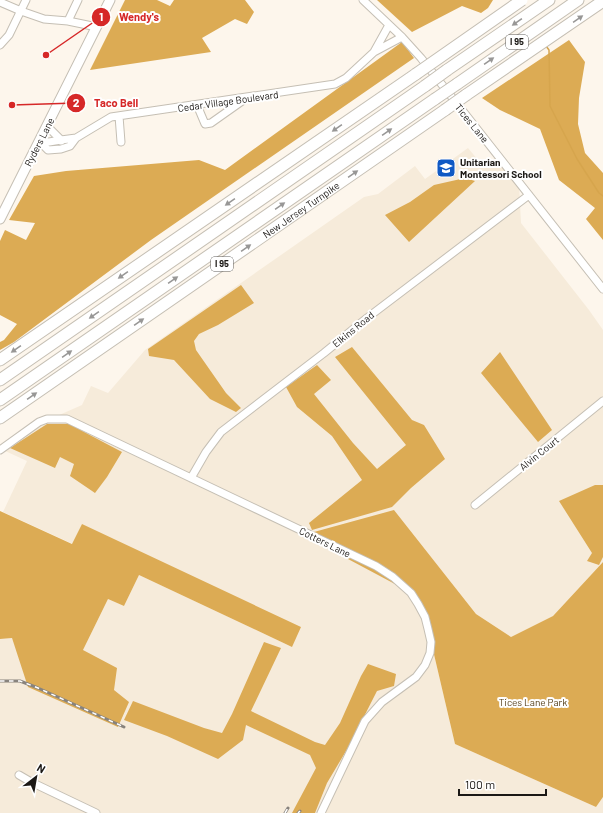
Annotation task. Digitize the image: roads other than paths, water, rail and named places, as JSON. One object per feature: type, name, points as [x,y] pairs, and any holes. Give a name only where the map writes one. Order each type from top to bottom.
[{"type":"highway","points":[[0,360],[522,0]]},
{"type":"highway","name":"I 95","points":[[0,380],[549,0]]},
{"type":"highway","name":"New Jersey Turnpike","points":[[0,400],[578,0]]},
{"type":"highway","name":"New Jersey Turnpike","points":[[0,418],[603,1]]},
{"type":"main road","name":"Ryders Lane","points":[[0,219],[110,0]]},
{"type":"street","points":[[0,45],[9,35],[26,0]]},
{"type":"street","points":[[68,21],[78,0]]},
{"type":"street","name":"Tices Lane","points":[[363,0],[402,37],[420,58],[603,289]]},
{"type":"street","points":[[0,2],[44,19],[68,21],[96,27]]},
{"type":"street","name":"Cedar Village Boulevard","points":[[374,52],[389,25]]},
{"type":"street","name":"Cedar Village Boulevard","points":[[61,149],[70,146],[76,138],[105,120],[118,116],[335,84],[346,78],[374,52],[402,37]]},
{"type":"street","points":[[197,105],[205,124],[207,124],[211,123],[247,98]]},
{"type":"street","points":[[118,116],[122,142]]},
{"type":"street","points":[[39,141],[48,150],[61,149],[61,140],[47,126]]},
{"type":"street","name":"Cedar Village Boulevard","points":[[39,141],[49,142],[76,138]]},
{"type":"street","name":"Elkins Road","points":[[191,478],[206,452],[221,432],[367,318],[529,195]]},
{"type":"street","name":"Alvin Court","points":[[475,506],[603,401]]},
{"type":"street","name":"Cotters Lane","points":[[0,450],[39,422],[47,419],[66,419],[376,566],[393,577],[411,593],[425,617],[431,642],[430,653],[426,665],[416,677],[375,709],[365,721],[321,813]]},
{"type":"street","points":[[19,775],[96,813]]},
{"type":"waterway","points":[[546,46],[549,50],[550,106],[577,159],[599,193],[603,196]]},
{"type":"railway","points":[[0,681],[20,681],[124,727]]},
{"type":"railway","points":[[285,813],[288,808]]},
{"type":"place","name":"Wendy's","points":[[46,55]]},
{"type":"place","name":"Taco Bell","points":[[12,105]]},
{"type":"place","name":"Unitarian Montessori School","points":[[446,168]]},
{"type":"park label","name":"Tices Lane Park","points":[[533,702]]}]
